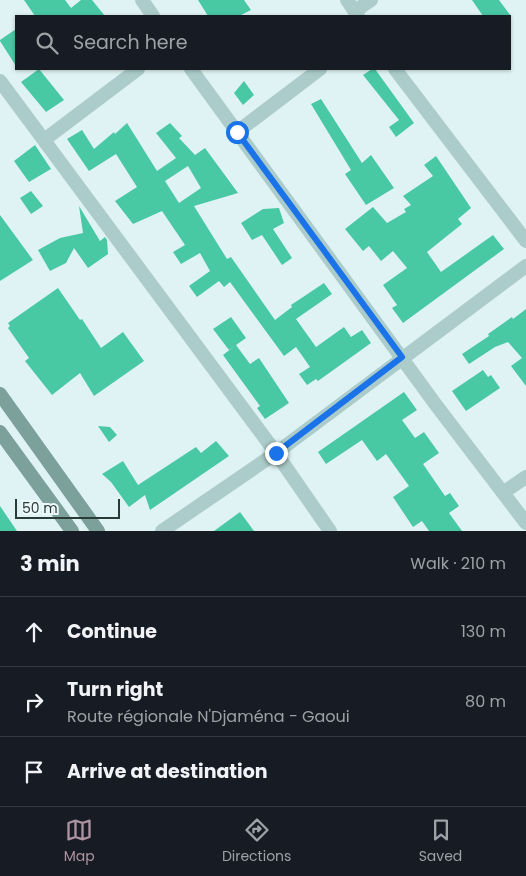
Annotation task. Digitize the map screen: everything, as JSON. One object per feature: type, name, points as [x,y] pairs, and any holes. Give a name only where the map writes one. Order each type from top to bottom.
[{"type":"main road","points":[[0,394],[98,531]]},
{"type":"main road","points":[[0,432],[72,531]]},
{"type":"street","points":[[142,0],[153,15]]},
{"type":"street","points":[[353,9],[371,0]]},
{"type":"street","points":[[44,140],[137,70]]},
{"type":"street","points":[[192,70],[436,406],[526,523]]},
{"type":"street","points":[[237,132],[319,70]]},
{"type":"street","points":[[396,70],[526,241]]},
{"type":"street","points":[[0,81],[276,453],[326,530]]},
{"type":"street","points":[[162,531],[276,453],[526,266]]},
{"type":"street","points":[[504,492],[526,476]]},
{"type":"building","points":[[24,0],[65,0],[71,8],[81,0],[92,0],[104,15],[34,15]]},
{"type":"building","points":[[198,0],[244,0],[251,10],[241,15],[207,15]]},
{"type":"building","points":[[472,0],[499,0],[510,15],[482,15]]},
{"type":"building","points":[[15,30],[15,64],[0,41]]},
{"type":"building","points":[[40,70],[64,100],[46,112],[21,82]]},
{"type":"building","points":[[370,70],[376,70],[414,123],[396,137],[389,127],[399,120],[363,75]]},
{"type":"building","points":[[244,81],[254,95],[243,105],[234,93]]},
{"type":"building","points":[[321,99],[362,163],[371,155],[394,188],[366,205],[345,174],[351,170],[311,104]]},
{"type":"building","points":[[127,123],[157,171],[176,158],[156,133],[170,123],[182,136],[179,138],[195,155],[205,148],[238,193],[194,206],[227,259],[231,257],[275,320],[292,307],[291,305],[324,283],[332,294],[296,319],[316,347],[344,327],[351,337],[362,330],[371,343],[318,381],[316,379],[307,385],[299,374],[310,367],[296,347],[284,356],[230,282],[224,287],[219,281],[197,297],[189,286],[210,271],[200,253],[181,264],[173,252],[185,245],[162,211],[133,224],[115,201],[137,187],[116,154],[89,171],[67,139],[82,130],[94,149],[114,132],[115,134]],"holes":[[[188,166],[201,188],[179,203],[165,181]]]},
{"type":"building","points":[[35,145],[51,169],[29,182],[14,161]]},
{"type":"building","points":[[436,156],[471,208],[458,219],[462,224],[427,252],[441,272],[493,235],[504,249],[403,323],[392,308],[397,305],[383,285],[407,268],[393,251],[381,261],[369,246],[363,251],[345,229],[373,207],[387,223],[406,212],[404,209],[411,205],[403,196],[433,176],[424,165]]},
{"type":"building","points":[[31,191],[43,206],[31,214],[20,198]]},
{"type":"building","points":[[79,206],[100,241],[105,237],[107,240],[108,254],[88,268],[74,248],[66,263],[50,271],[38,250],[60,238],[83,233]]},
{"type":"building","points":[[279,208],[284,223],[273,229],[292,258],[282,265],[262,235],[252,240],[241,223],[263,209]]},
{"type":"building","points":[[0,215],[33,260],[0,281]]},
{"type":"building","points":[[58,288],[101,348],[123,332],[144,361],[94,396],[80,373],[52,395],[25,361],[29,358],[8,328],[10,326],[8,323]]},
{"type":"building","points":[[526,309],[526,386],[511,366],[522,358],[508,342],[495,347],[469,364],[462,354],[489,336],[488,334],[512,317],[513,319]]},
{"type":"building","points":[[231,317],[246,338],[229,350],[213,329]]},
{"type":"building","points":[[236,345],[250,364],[259,358],[289,403],[265,419],[257,408],[260,406],[223,355]]},
{"type":"building","points":[[483,370],[488,377],[491,375],[500,388],[466,411],[452,391]]},
{"type":"building","points":[[404,392],[417,410],[402,420],[415,438],[424,432],[439,453],[423,464],[445,496],[450,493],[459,506],[449,513],[462,531],[429,531],[422,521],[413,527],[393,497],[409,486],[386,454],[377,461],[362,440],[326,464],[318,452]]},
{"type":"building","points":[[98,426],[110,427],[117,435],[109,442]]},
{"type":"building","points":[[216,441],[229,456],[150,510],[145,495],[129,507],[111,482],[102,474],[123,461],[138,485],[196,447],[201,453]]},
{"type":"building","points":[[0,506],[17,531],[0,531]]},
{"type":"building","points":[[240,512],[254,531],[214,531]]},
{"type":"route","points":[[237,132],[402,357],[276,453]]}]
